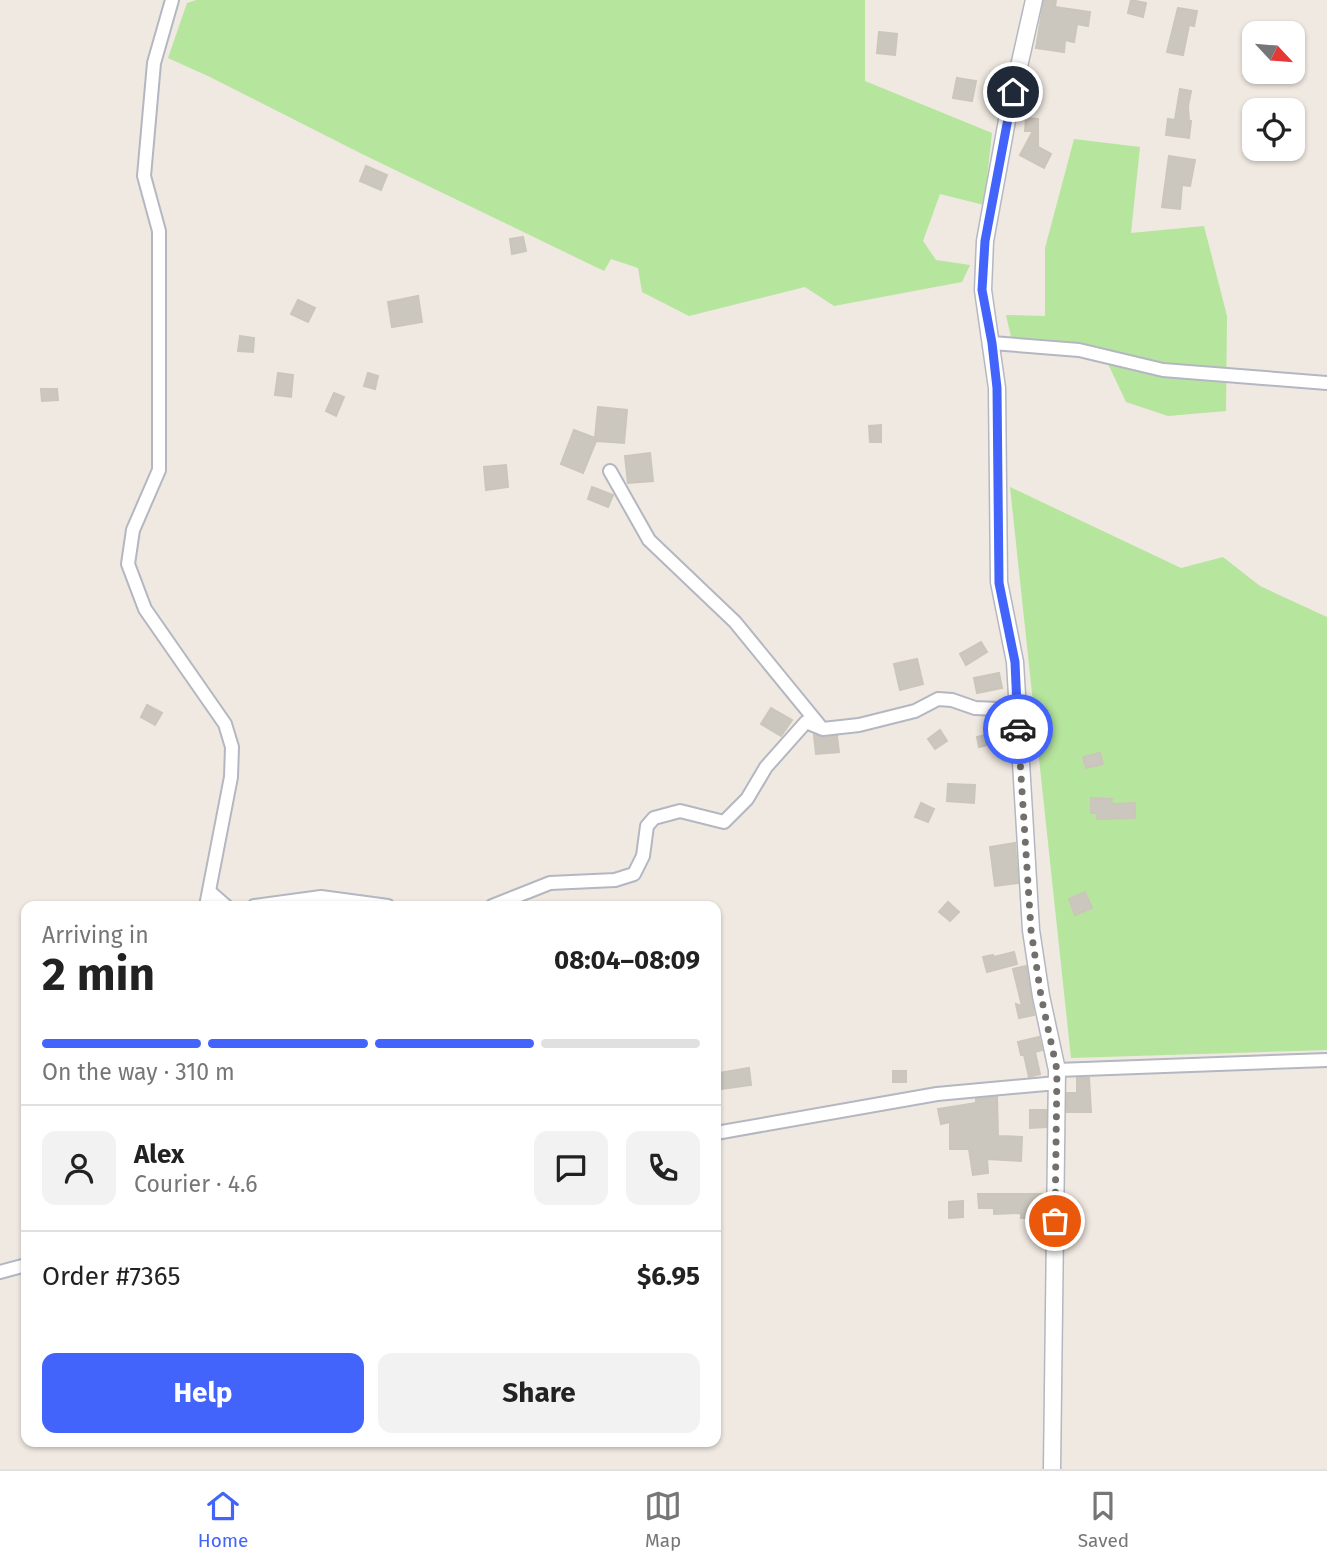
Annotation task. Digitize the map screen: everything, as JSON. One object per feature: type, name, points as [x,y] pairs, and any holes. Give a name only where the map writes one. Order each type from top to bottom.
[{"type":"street","points":[[172,0],[154,63],[144,176],[159,231],[159,470],[133,530],[128,564],[145,610],[225,724],[232,747],[231,777],[207,901]]},
{"type":"street","points":[[1034,0],[1008,115],[985,241],[982,290],[997,388],[999,583],[1015,662],[1031,930],[1057,1077],[1052,1469]]},
{"type":"street","points":[[992,343],[1079,350],[1163,370],[1327,383]]},
{"type":"street","points":[[610,471],[649,540],[734,622],[823,729]]},
{"type":"street","points":[[505,901],[550,883],[615,880],[634,874],[643,856],[647,826],[654,818],[680,811],[724,822],[747,799],[766,767],[806,722],[823,729],[886,719],[915,711],[938,699],[953,700],[975,708],[999,709],[1017,705]]},
{"type":"street","points":[[210,892],[220,901]]},
{"type":"street","points":[[291,901],[321,897],[351,901]]},
{"type":"street","points":[[721,1132],[937,1094],[1057,1077],[1327,1060]]},
{"type":"street","points":[[0,1272],[21,1266]]},
{"type":"green space","points":[[196,0],[865,0],[865,81],[992,133],[984,205],[940,194],[923,241],[936,260],[970,265],[962,282],[834,306],[805,287],[689,316],[642,292],[638,268],[611,259],[604,271],[168,58],[187,3]]},
{"type":"green space","points":[[1074,139],[1140,147],[1131,233],[1204,226],[1227,316],[1226,411],[1168,416],[1126,402],[1101,349],[1011,337],[1006,315],[1045,316],[1045,248]]},
{"type":"green space","points":[[1010,487],[1181,568],[1223,557],[1260,586],[1327,617],[1327,1050],[1071,1058]]},
{"type":"building","points":[[1044,0],[1056,0],[1055,7],[1090,12],[1088,26],[1077,24],[1074,42],[1065,40],[1064,52],[1036,48]]},
{"type":"building","points":[[1131,0],[1146,3],[1143,17],[1128,13]]},
{"type":"building","points":[[1178,8],[1197,11],[1194,26],[1189,25],[1183,55],[1167,52]]},
{"type":"building","points":[[879,32],[897,34],[895,55],[877,53]]},
{"type":"building","points":[[957,78],[976,81],[972,101],[953,98]]},
{"type":"building","points":[[1180,89],[1191,91],[1188,106],[1191,121],[1189,138],[1166,135],[1168,119],[1175,120]]},
{"type":"building","points":[[1026,118],[1038,119],[1038,147],[1051,154],[1044,168],[1020,155],[1033,131],[1025,131]]},
{"type":"building","points":[[1169,156],[1195,160],[1190,186],[1182,185],[1180,209],[1162,207]]},
{"type":"building","points":[[366,166],[387,175],[381,190],[360,181]]},
{"type":"building","points":[[523,237],[526,251],[512,254],[510,239]]},
{"type":"building","points":[[418,296],[422,322],[392,327],[388,302]]},
{"type":"building","points":[[298,300],[315,308],[308,322],[291,314]]},
{"type":"building","points":[[240,336],[254,338],[253,352],[238,351]]},
{"type":"building","points":[[278,373],[293,375],[291,397],[275,395]]},
{"type":"building","points":[[368,373],[378,376],[375,389],[364,386]]},
{"type":"building","points":[[41,389],[57,389],[58,400],[42,401]]},
{"type":"building","points":[[334,393],[344,397],[336,416],[326,411]]},
{"type":"building","points":[[598,407],[627,410],[624,443],[596,441],[583,473],[561,464],[574,430],[595,438]]},
{"type":"building","points":[[881,425],[881,442],[870,442],[869,426]]},
{"type":"building","points":[[650,453],[653,481],[628,483],[625,456]]},
{"type":"building","points":[[506,465],[508,487],[486,490],[484,467]]},
{"type":"building","points":[[592,487],[613,495],[608,507],[588,499]]},
{"type":"building","points":[[981,642],[987,652],[966,665],[960,654]]},
{"type":"building","points":[[917,659],[923,684],[900,690],[894,664]]},
{"type":"building","points":[[999,673],[1002,688],[977,693],[974,678]]},
{"type":"building","points":[[147,705],[162,713],[155,725],[141,717]]},
{"type":"building","points":[[771,708],[792,720],[781,736],[761,724]]},
{"type":"building","points":[[940,730],[947,741],[935,749],[928,739]]},
{"type":"building","points":[[1009,730],[1009,740],[979,747],[977,737]]},
{"type":"building","points":[[814,735],[823,738],[837,736],[839,752],[816,754]]},
{"type":"building","points":[[1100,753],[1103,764],[1086,768],[1083,757]]},
{"type":"building","points":[[948,784],[975,785],[974,803],[947,801]]},
{"type":"building","points":[[1091,798],[1112,799],[1111,804],[1135,803],[1135,818],[1097,819],[1097,813],[1091,813]]},
{"type":"building","points":[[921,803],[934,809],[928,822],[915,817]]},
{"type":"building","points":[[1015,843],[1018,883],[995,886],[990,847]]},
{"type":"building","points":[[1085,892],[1092,908],[1075,915],[1069,899]]},
{"type":"building","points":[[948,902],[959,912],[950,921],[939,912]]},
{"type":"building","points":[[1014,952],[1017,964],[987,972],[983,957]]},
{"type":"building","points":[[1026,966],[1034,1015],[1019,1018],[1016,1004],[1022,1006],[1013,969]]},
{"type":"building","points":[[1039,1037],[1042,1050],[1035,1052],[1040,1074],[1029,1077],[1018,1042]]},
{"type":"building","points":[[749,1068],[751,1085],[722,1089],[721,1073]]},
{"type":"building","points":[[893,1071],[906,1071],[906,1082],[893,1082]]},
{"type":"building","points":[[1077,1078],[1089,1078],[1091,1112],[1067,1112],[1067,1093],[1077,1093]]},
{"type":"building","points":[[997,1097],[998,1136],[1022,1137],[1021,1161],[987,1159],[988,1173],[973,1175],[969,1149],[950,1149],[950,1122],[941,1124],[938,1109],[976,1103],[976,1099]]},
{"type":"building","points":[[1030,1110],[1046,1110],[1046,1127],[1030,1128]]},
{"type":"building","points":[[978,1194],[1045,1194],[1045,1218],[1021,1218],[1021,1213],[994,1214],[994,1208],[979,1208]]},
{"type":"building","points":[[963,1201],[963,1217],[949,1218],[949,1202]]},
{"type":"way so far","points":[[1018,729],[1031,930],[1041,996],[1057,1070],[1055,1221]]},
{"type":"route","points":[[1013,92],[985,241],[982,290],[997,388],[999,583],[1015,662],[1018,729]]}]
